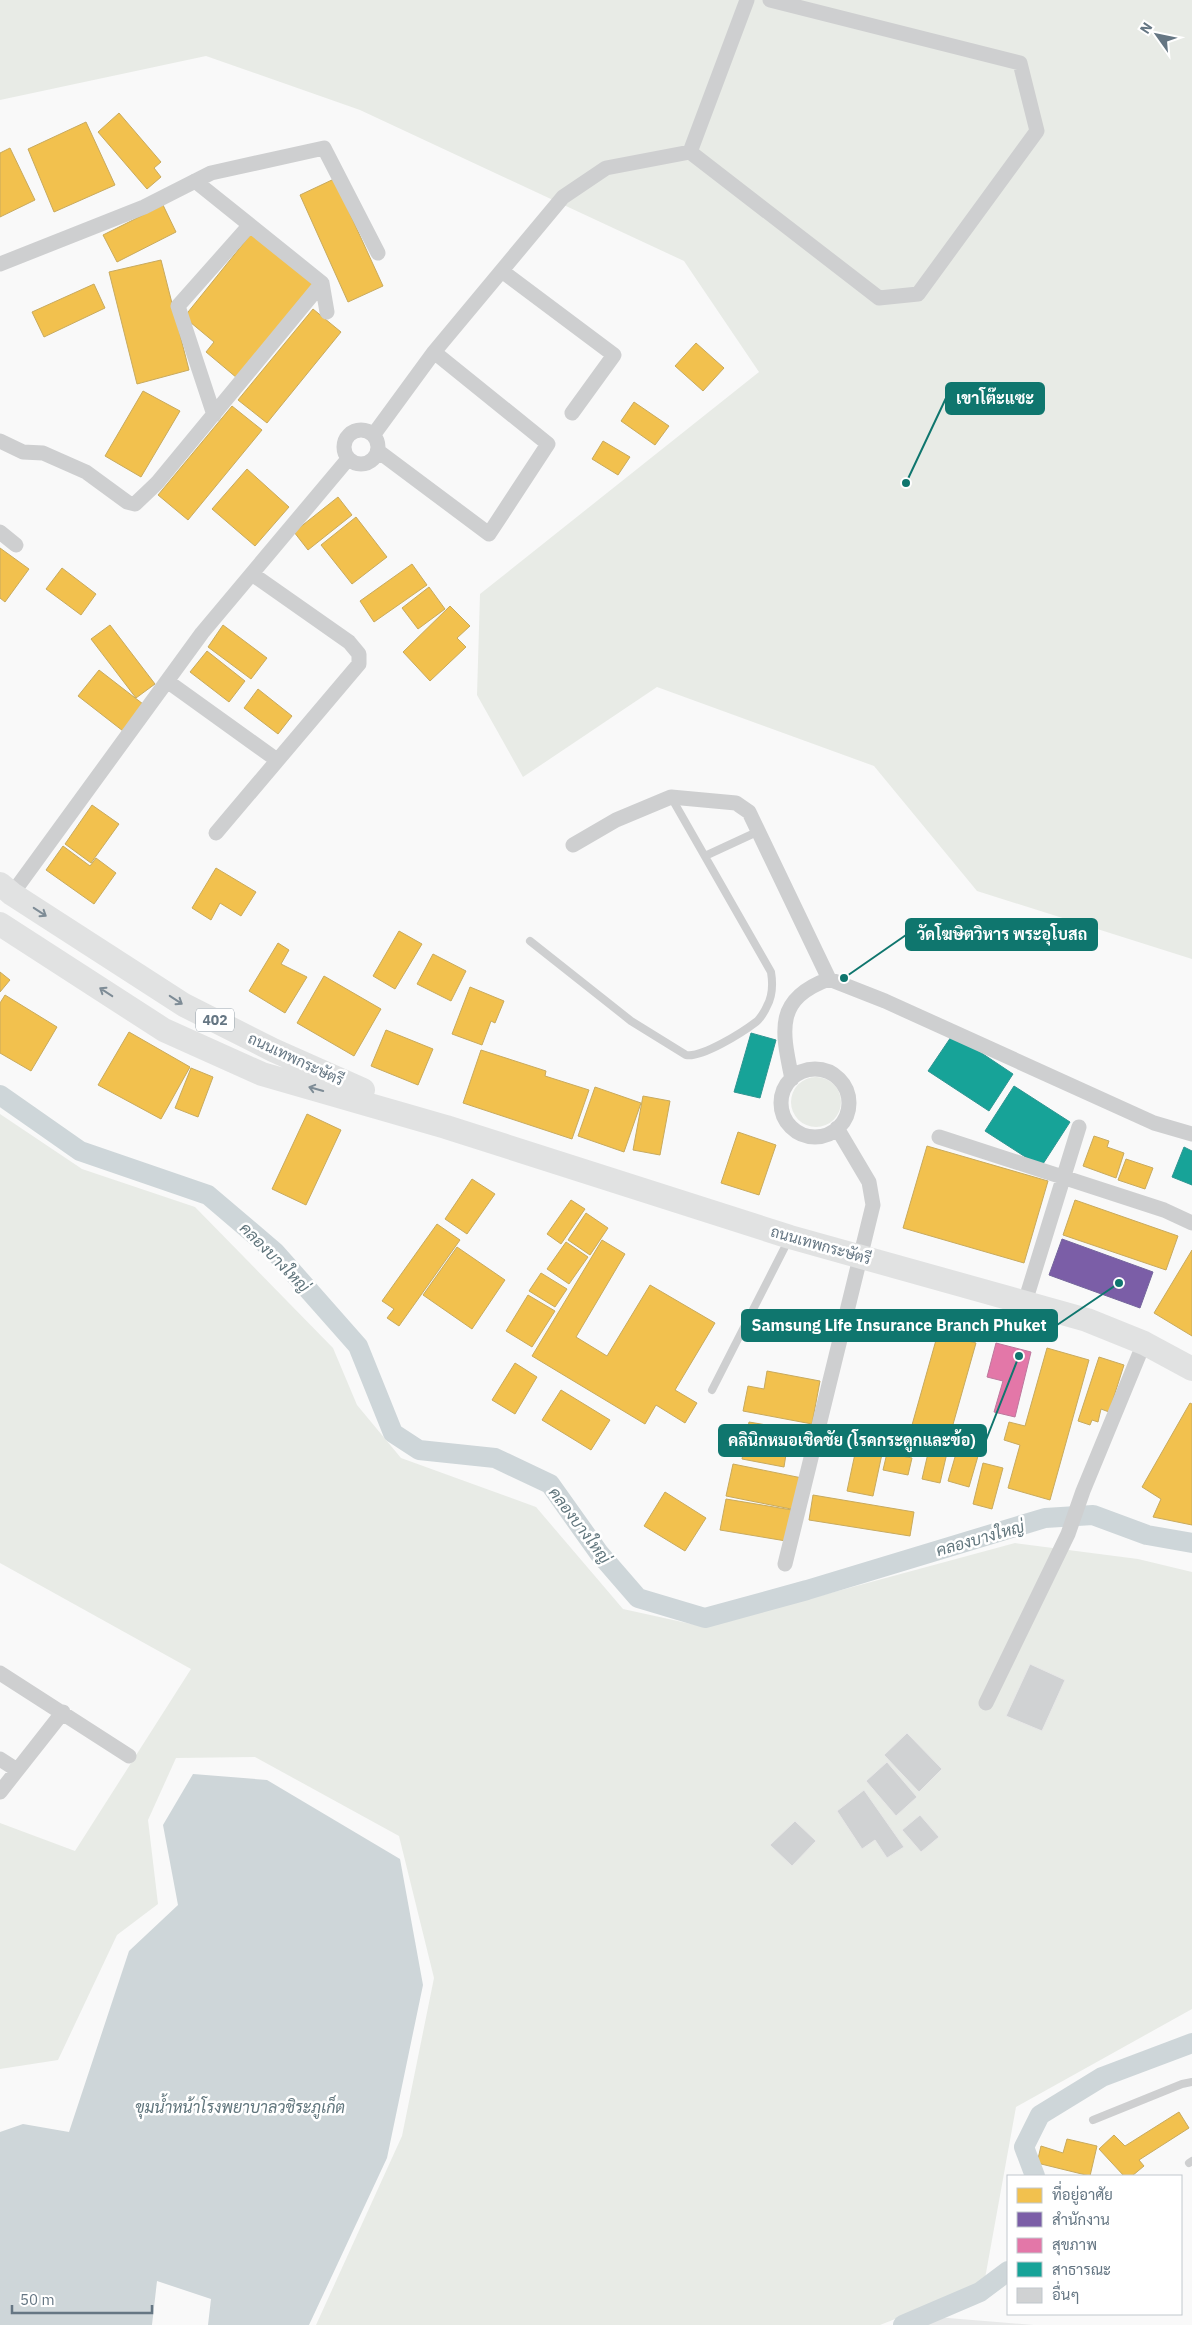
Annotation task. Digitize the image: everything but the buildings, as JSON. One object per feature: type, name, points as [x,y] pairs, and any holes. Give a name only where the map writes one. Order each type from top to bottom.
[{"type":"main road","name":"ถนนเทพกระษัตรี","points":[[6,889],[184,1005],[273,1050],[446,1127]]},
{"type":"main road","name":"ถนนเทพกระษัตรี","points":[[0,924],[164,1030],[262,1074],[446,1127],[790,1237],[1087,1320],[1144,1343],[1192,1369]]},
{"type":"main road","points":[[262,1074],[273,1050]]},
{"type":"street","points":[[690,152],[747,0]]},
{"type":"street","points":[[374,434],[434,352],[563,197],[606,168],[690,152],[879,298],[918,294],[1037,131],[1020,63],[770,0]]},
{"type":"street","points":[[0,264],[144,207],[211,173],[324,148],[378,252]]},
{"type":"street","points":[[195,181],[322,283],[327,312]]},
{"type":"street","points":[[214,414],[178,306],[249,226]]},
{"type":"street","points":[[502,271],[614,355],[572,413]]},
{"type":"street","points":[[0,441],[23,452],[43,453],[86,472],[127,502],[135,504],[158,483],[322,283]]},
{"type":"street","points":[[378,451],[489,534],[548,444],[434,352]]},
{"type":"street","points":[[363,429],[374,434],[378,440],[376,457],[367,464],[353,462],[348,458],[344,447],[347,436],[351,432],[363,429]]},
{"type":"street","points":[[6,889],[202,634],[348,458]]},
{"type":"street","points":[[0,532],[16,545]]},
{"type":"street","points":[[216,833],[359,664],[359,654],[349,642],[252,574]]},
{"type":"street","points":[[167,681],[278,760]]},
{"type":"street","points":[[573,845],[616,820],[671,797],[736,803],[749,812],[829,979]]},
{"type":"street","points":[[792,1079],[784,1043],[785,1023],[793,1000],[816,984],[829,979],[884,1001],[1154,1123],[1192,1134]]},
{"type":"street","points":[[816,1069],[835,1075],[847,1092],[849,1102],[847,1114],[837,1128],[822,1136],[810,1136],[799,1133],[790,1125],[784,1116],[782,1104],[783,1092],[792,1079],[806,1070],[816,1069]]},
{"type":"street","points":[[1025,1302],[1079,1127]]},
{"type":"street","points":[[785,1564],[873,1205],[869,1182],[837,1128]]},
{"type":"street","points":[[939,1138],[1164,1210],[1192,1223]]},
{"type":"street","points":[[986,1703],[1072,1523],[1083,1491],[1144,1343]]},
{"type":"street","points":[[0,1673],[129,1756]]},
{"type":"street","points":[[0,1792],[63,1712]]},
{"type":"street","points":[[0,1759],[17,1770]]},
{"type":"lane","points":[[530,942],[631,1021],[681,1052],[694,1055],[714,1047],[757,1021],[768,1005],[773,987],[770,972],[671,797]]},
{"type":"lane","points":[[705,856],[759,831]]},
{"type":"lane","points":[[712,1390],[790,1237]]},
{"type":"lane","points":[[1093,2120],[1182,2084],[1192,2082]]},
{"type":"shaded area","points":[[0,0],[1192,0],[1192,959],[977,891],[874,766],[657,687],[523,777],[477,695],[480,594],[759,372],[684,261],[360,110],[206,56],[0,100]]},
{"type":"shaded area","points":[[811,1077],[821,1077],[834,1084],[841,1097],[841,1107],[834,1120],[821,1127],[811,1127],[802,1123],[795,1116],[791,1107],[791,1097],[795,1088],[802,1081]]},
{"type":"shaded area","points":[[0,1114],[82,1169],[195,1207],[333,1348],[357,1405],[401,1458],[536,1507],[623,1609],[705,1627],[1015,1543],[1138,1559],[1192,1572],[1192,2009],[1016,2107],[984,2284],[880,2325],[316,2325],[402,2136],[434,1978],[399,1836],[255,1757],[176,1758],[148,1820],[158,1904],[117,1935],[58,2060],[0,2069],[0,1823],[75,1851],[191,1669],[0,1563]]},
{"type":"shaded area","points":[[936,2317],[1034,2325],[916,2325]]},
{"type":"water","name":"ขุมน้ำหน้าโรงพยาบาลวชิระภูเก็ต","points":[[193,1774],[267,1780],[400,1859],[423,1985],[387,2158],[309,2325],[208,2325],[211,2299],[157,2281],[152,2325],[0,2325],[0,2132],[23,2124],[69,2132],[129,1951],[178,1905],[163,1825]]},
{"type":"waterway","name":"คลองบางใหญ่","points":[[0,1095],[80,1151],[208,1195],[275,1252],[358,1346],[393,1433],[419,1450],[495,1458],[550,1484],[599,1553],[638,1598],[705,1618],[807,1590],[1045,1518],[1093,1515],[1147,1535],[1192,1543]]},
{"type":"waterway","points":[[1035,2175],[1024,2147],[1040,2115],[1102,2077],[1192,2043]]},
{"type":"waterway","points":[[903,2325],[980,2292],[1007,2272]]},
{"type":"place","name":"เขาโต๊ะแซะ","points":[[906,483]]},
{"type":"place","name":"วัดโฆษิตวิหาร พระอุโบสถ","points":[[844,978]]},
{"type":"place","name":"Samsung Life Insurance Branch Phuket","points":[[1119,1283]]},
{"type":"place","name":"คลินิกหมอเชิดชัย (โรคกระดูกและข้อ)","points":[[1019,1356]]}]
